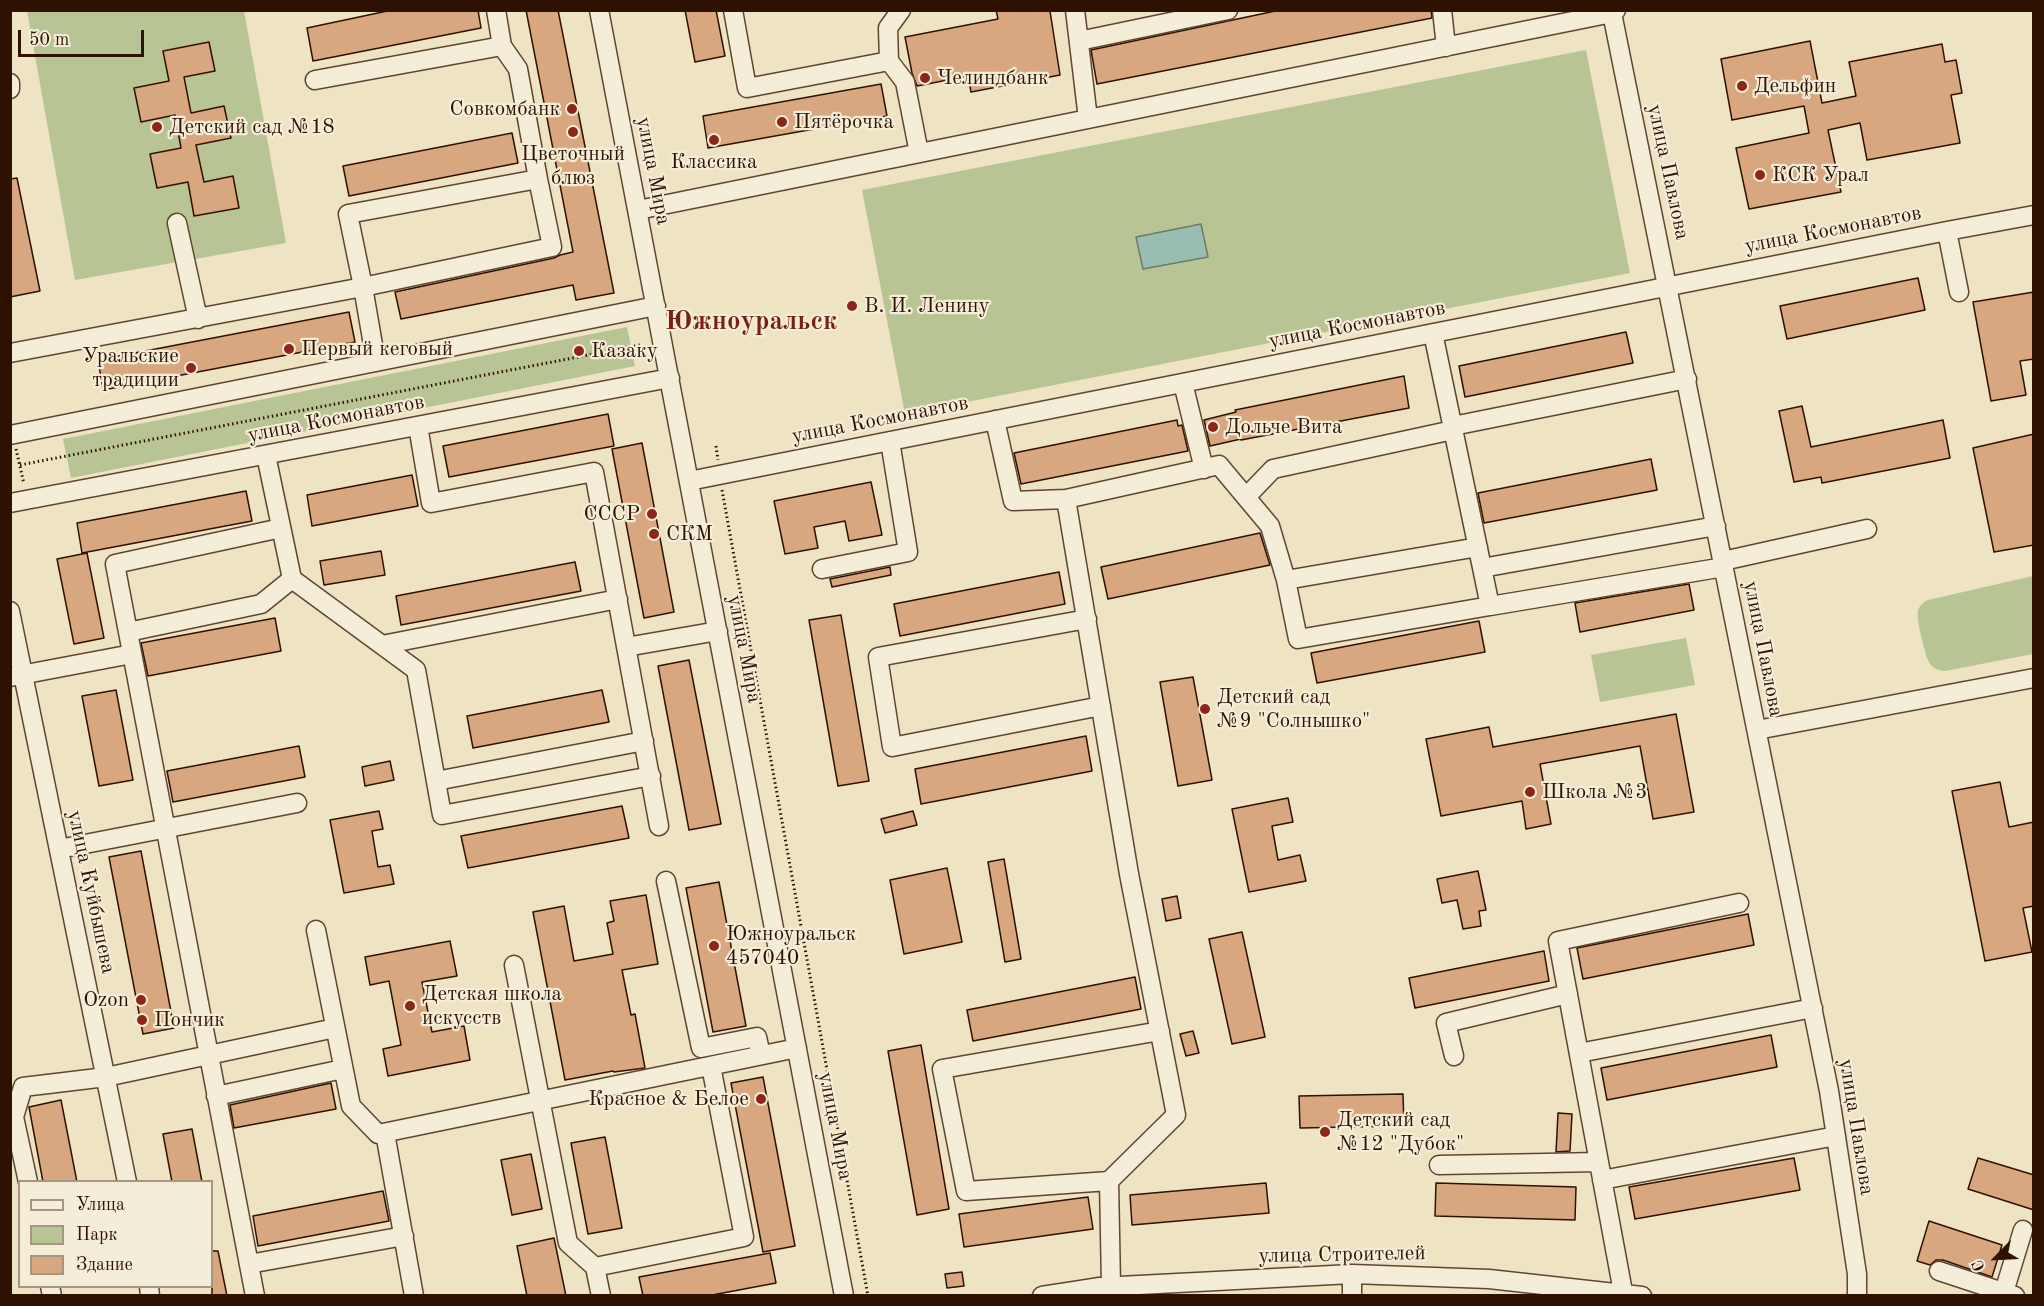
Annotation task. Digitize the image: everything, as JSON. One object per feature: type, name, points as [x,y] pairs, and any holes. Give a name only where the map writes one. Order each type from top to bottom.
[{"type":"street","points":[[10,353],[363,287],[552,247],[518,69],[502,46],[496,10]]},
{"type":"street","name":"улица Мира","points":[[599,10],[844,1296]]},
{"type":"street","points":[[733,10],[747,88],[889,61]]},
{"type":"street","points":[[901,10],[888,28],[889,61],[905,82],[919,153]]},
{"type":"street","points":[[1075,10],[1088,119]]},
{"type":"street","points":[[1079,41],[1228,10]]},
{"type":"street","points":[[1442,10],[1446,46]]},
{"type":"street","points":[[638,210],[1614,12]]},
{"type":"street","name":"улица Павлова","points":[[1614,12],[1813,1008],[1836,1136],[1857,1274],[1857,1296]]},
{"type":"street","points":[[315,80],[502,46]]},
{"type":"street","points":[[10,83],[10,89]]},
{"type":"street","points":[[376,362],[348,214],[538,179]]},
{"type":"street","name":"улица Космонавтов","points":[[689,481],[2034,215]]},
{"type":"street","points":[[177,223],[198,318]]},
{"type":"street","points":[[1947,231],[1959,292]]},
{"type":"street","points":[[12,435],[656,306]]},
{"type":"street","points":[[1433,333],[1490,606]]},
{"type":"street","name":"улица Космонавтов","points":[[19,502],[670,378]]},
{"type":"street","points":[[1246,497],[1273,469],[1686,379]]},
{"type":"street","points":[[1183,383],[1204,469]]},
{"type":"street","points":[[995,420],[1013,501],[1066,499],[1219,465],[1270,526],[1286,580],[1298,639],[1724,564],[1868,529]]},
{"type":"street","points":[[418,426],[431,503],[594,472],[659,826]]},
{"type":"street","points":[[822,569],[908,552],[890,441]]},
{"type":"street","points":[[266,455],[292,579],[416,670],[442,815],[651,776]]},
{"type":"street","points":[[1066,499],[1129,874],[1160,1031],[1176,1115],[1108,1181],[966,1191],[942,1069],[1160,1031]]},
{"type":"street","points":[[1482,568],[1716,526]]},
{"type":"street","points":[[255,1296],[115,564],[281,528]]},
{"type":"street","points":[[1286,580],[1478,547]]},
{"type":"street","points":[[128,632],[261,604],[292,579]]},
{"type":"street","points":[[382,645],[618,599]]},
{"type":"street","name":"улица Куйбышева","points":[[10,611],[17,676],[59,849],[127,1180]]},
{"type":"street","points":[[1087,619],[878,657],[892,747],[1101,706]]},
{"type":"street","points":[[626,647],[718,631]]},
{"type":"street","points":[[17,676],[132,654]]},
{"type":"street","points":[[1757,730],[2034,678]]},
{"type":"street","points":[[436,781],[644,741]]},
{"type":"street","points":[[59,849],[297,803]]},
{"type":"street","points":[[666,881],[700,1048],[757,1037],[761,1055]]},
{"type":"street","points":[[1623,1292],[1558,941],[1739,903]]},
{"type":"street","points":[[316,930],[351,1106],[378,1134],[797,1048]]},
{"type":"street","points":[[514,965],[568,1243],[595,1267],[601,1296]]},
{"type":"street","points":[[1454,1056],[1446,1023],[1568,994]]},
{"type":"street","points":[[1579,1053],[1813,1008]]},
{"type":"street","points":[[28,1180],[14,1117],[23,1087],[106,1077],[335,1028]]},
{"type":"street","points":[[595,1267],[744,1237],[711,1066]]},
{"type":"street","points":[[216,1096],[343,1070]]},
{"type":"street","points":[[385,1133],[414,1296]]},
{"type":"street","points":[[1602,1180],[1836,1136]]},
{"type":"street","points":[[1439,1165],[1599,1162]]},
{"type":"street","points":[[1108,1181],[1111,1286]]},
{"type":"street","points":[[1939,1271],[2010,1294],[2023,1230]]},
{"type":"street","points":[[249,1264],[404,1236]]},
{"type":"street","points":[[1352,1274],[1352,1296]]},
{"type":"street","name":"улица Строителей","points":[[1042,1296],[1111,1286],[1352,1274],[1489,1279],[1623,1292],[1642,1296]]},
{"type":"path","points":[[20,465],[640,345]]},
{"type":"path","points":[[12,435],[20,465],[19,502]]},
{"type":"path","points":[[716,447],[868,1296]]},
{"type":"green space","name":"Детский сад №18","points":[[27,11],[244,11],[286,243],[75,280]]},
{"type":"green space","points":[[1586,50],[1630,273],[905,414],[862,190]]},
{"type":"green space","points":[[627,327],[635,366],[71,478],[63,439]]},
{"type":"green space","points":[[2033,576],[2033,654],[1945,671],[1932,666],[1927,658],[1918,621],[1918,610],[1922,604],[1928,600]]},
{"type":"green space","points":[[1686,638],[1695,685],[1600,702],[1591,655]]},
{"type":"water","points":[[1201,224],[1208,257],[1143,269],[1136,237]]},
{"type":"building","points":[[392,10],[478,10],[481,28],[313,61],[307,28]]},
{"type":"building","points":[[526,10],[558,10],[614,293],[576,300],[573,285],[401,319],[395,292],[573,252]]},
{"type":"building","points":[[685,10],[716,10],[725,56],[695,62]]},
{"type":"building","points":[[996,10],[1050,11],[1060,75],[971,92],[968,76],[917,86],[905,37],[998,19]]},
{"type":"building","points":[[1280,10],[1431,10],[1432,18],[1097,84],[1091,50]]},
{"type":"building","points":[[1810,41],[1822,103],[1856,96],[1849,62],[1942,44],[1945,62],[1956,60],[1962,93],[1951,95],[1960,143],[1867,160],[1860,123],[1828,130],[1841,192],[1749,209],[1736,148],[1809,133],[1804,106],[1732,120],[1721,59]]},
{"type":"building","points":[[209,42],[215,71],[184,77],[191,113],[224,106],[231,138],[196,145],[204,182],[233,176],[239,208],[194,216],[188,182],[157,188],[150,154],[181,148],[175,115],[141,122],[134,88],[169,81],[163,51]]},
{"type":"building","points":[[881,84],[887,116],[708,148],[703,116]]},
{"type":"building","points":[[512,133],[518,163],[349,196],[343,166]]},
{"type":"building","points":[[17,178],[40,291],[10,297],[10,179]]},
{"type":"building","points":[[1918,278],[1925,310],[1787,339],[1780,306]]},
{"type":"building","points":[[2034,292],[2034,359],[2020,361],[2026,395],[1991,401],[1973,302]]},
{"type":"building","points":[[349,312],[355,342],[103,390],[98,360]]},
{"type":"building","points":[[1626,332],[1633,363],[1465,397],[1459,366]]},
{"type":"building","points":[[1404,376],[1409,408],[1210,446],[1204,420],[1236,412],[1235,410]]},
{"type":"building","points":[[1802,406],[1811,447],[1943,420],[1950,458],[1822,483],[1821,477],[1794,482],[1779,411]]},
{"type":"building","points":[[608,414],[614,446],[449,477],[443,446]]},
{"type":"building","points":[[1177,420],[1178,426],[1182,425],[1188,451],[1021,484],[1014,453]]},
{"type":"building","points":[[2034,434],[2034,545],[1994,552],[1973,448]]},
{"type":"building","points":[[642,443],[674,612],[644,618],[612,449]]},
{"type":"building","points":[[1651,459],[1657,490],[1484,523],[1478,493]]},
{"type":"building","points":[[412,475],[418,506],[312,526],[307,495]]},
{"type":"building","points":[[871,482],[882,535],[849,541],[845,521],[814,527],[818,548],[785,554],[774,501]]},
{"type":"building","points":[[246,491],[252,521],[82,553],[77,523]]},
{"type":"building","points":[[1260,533],[1270,565],[1108,599],[1101,567]]},
{"type":"building","points":[[381,551],[385,575],[324,585],[320,561]]},
{"type":"building","points":[[87,553],[104,638],[74,644],[57,559]]},
{"type":"building","points":[[575,562],[581,591],[401,625],[396,596]]},
{"type":"building","points":[[890,567],[891,575],[832,587],[830,579]]},
{"type":"building","points":[[1059,572],[1065,604],[900,636],[894,604]]},
{"type":"building","points":[[1689,584],[1694,610],[1580,632],[1575,603]]},
{"type":"building","points":[[841,615],[869,781],[838,786],[809,620]]},
{"type":"building","points":[[275,618],[281,651],[148,676],[141,643]]},
{"type":"building","points":[[1479,621],[1485,652],[1317,683],[1311,653]]},
{"type":"building","points":[[689,660],[721,824],[689,830],[658,666]]},
{"type":"building","points":[[1193,677],[1212,780],[1178,786],[1160,682]]},
{"type":"building","points":[[116,690],[133,780],[99,786],[82,696]]},
{"type":"building","points":[[602,690],[609,722],[473,748],[467,716]]},
{"type":"building","points":[[1676,714],[1694,812],[1653,819],[1640,746],[1540,764],[1551,824],[1526,829],[1522,801],[1441,816],[1426,739],[1489,727],[1493,747]]},
{"type":"building","points":[[1086,736],[1092,771],[921,804],[915,769]]},
{"type":"building","points":[[299,746],[305,777],[173,802],[167,771]]},
{"type":"building","points":[[390,761],[394,780],[365,786],[362,767]]},
{"type":"building","points":[[2000,782],[2009,827],[2034,822],[2034,906],[2023,908],[2032,952],[1985,961],[1952,791]]},
{"type":"building","points":[[1288,798],[1293,822],[1272,826],[1278,860],[1300,855],[1306,881],[1249,892],[1232,809]]},
{"type":"building","points":[[622,806],[629,838],[468,868],[461,836]]},
{"type":"building","points":[[379,811],[383,829],[372,831],[378,867],[390,865],[394,884],[344,893],[330,820]]},
{"type":"building","points":[[913,811],[917,825],[885,833],[881,819]]},
{"type":"building","points":[[141,851],[174,1028],[143,1034],[109,857]]},
{"type":"building","points":[[1004,859],[1021,959],[1005,962],[988,862]]},
{"type":"building","points":[[947,868],[962,942],[904,954],[890,880]]},
{"type":"building","points":[[1478,871],[1486,910],[1479,911],[1481,926],[1463,929],[1457,900],[1442,903],[1437,879]]},
{"type":"building","points":[[719,882],[746,1026],[713,1032],[686,888]]},
{"type":"building","points":[[646,895],[658,964],[622,970],[631,1015],[635,1014],[645,1068],[565,1080],[533,912],[564,906],[574,961],[613,954],[607,923],[614,921],[610,901]]},
{"type":"building","points":[[1177,896],[1181,918],[1166,921],[1162,899]]},
{"type":"building","points":[[1748,914],[1754,945],[1583,979],[1577,948]]},
{"type":"building","points":[[1242,932],[1265,1037],[1232,1044],[1209,939]]},
{"type":"building","name":"Детская школа искусств","points":[[450,941],[457,976],[422,982],[432,1032],[464,1026],[470,1060],[388,1076],[383,1049],[401,1045],[389,981],[370,985],[365,957]]},
{"type":"building","points":[[1544,951],[1549,981],[1415,1008],[1409,978]]},
{"type":"building","points":[[1135,977],[1141,1009],[973,1041],[967,1010]]},
{"type":"building","points":[[1193,1031],[1199,1053],[1186,1056],[1180,1034]]},
{"type":"building","points":[[1771,1035],[1777,1067],[1607,1100],[1601,1068]]},
{"type":"building","points":[[921,1045],[949,1209],[917,1215],[888,1051]]},
{"type":"building","points":[[763,1077],[795,1246],[763,1252],[731,1083]]},
{"type":"building","points":[[331,1083],[336,1109],[234,1128],[230,1105]]},
{"type":"building","points":[[1403,1094],[1404,1126],[1300,1128],[1299,1096]]},
{"type":"building","points":[[61,1100],[77,1180],[43,1180],[29,1107]]},
{"type":"building","points":[[1558,1113],[1572,1114],[1570,1151],[1556,1152]]},
{"type":"building","points":[[192,1129],[202,1180],[172,1180],[163,1134]]},
{"type":"building","points":[[605,1137],[622,1228],[588,1234],[571,1143]]},
{"type":"building","points":[[531,1154],[542,1209],[512,1215],[501,1160]]},
{"type":"building","points":[[1794,1158],[1800,1190],[1635,1219],[1629,1187]]},
{"type":"building","points":[[1978,1158],[2034,1175],[2034,1210],[1968,1189]]},
{"type":"building","points":[[1266,1183],[1269,1213],[1132,1225],[1130,1195]]},
{"type":"building","points":[[1436,1183],[1576,1187],[1575,1220],[1435,1216]]},
{"type":"building","points":[[383,1191],[389,1221],[258,1246],[253,1216]]},
{"type":"building","points":[[1088,1197],[1093,1229],[964,1247],[959,1214]]},
{"type":"building","points":[[1929,1221],[2002,1245],[1992,1277],[1943,1260],[1936,1260],[1930,1265],[1917,1261]]},
{"type":"building","points":[[554,1238],[566,1296],[527,1296],[517,1246]]},
{"type":"building","points":[[213,1251],[218,1251],[227,1296],[212,1296]]},
{"type":"building","points":[[770,1253],[776,1283],[707,1296],[643,1296],[639,1277]]},
{"type":"building","points":[[962,1272],[964,1286],[947,1288],[945,1274]]},
{"type":"place","name":"Челиндбанк","points":[[925,78]]},
{"type":"place","name":"Дельфин","points":[[1742,86]]},
{"type":"place","name":"Совкомбанк","points":[[572,109]]},
{"type":"place","name":"Пятёрочка","points":[[782,122]]},
{"type":"place","name":"Детский сад №18","points":[[157,127]]},
{"type":"place","name":"Цветочный блюз","points":[[573,132]]},
{"type":"place","name":"Классика","points":[[714,140]]},
{"type":"place","name":"КСК Урал","points":[[1760,175]]},
{"type":"place","name":"В. И. Ленину","points":[[852,306]]},
{"type":"place","name":"Первый кеговый","points":[[289,349]]},
{"type":"place","name":"Казаку","points":[[579,351]]},
{"type":"place","name":"Уральские традиции","points":[[191,368]]},
{"type":"place","name":"Дольче Вита","points":[[1213,427]]},
{"type":"place","name":"СССР","points":[[652,514]]},
{"type":"place","name":"СКМ","points":[[654,534]]},
{"type":"place","name":"Детский сад №9 \"Солнышко\"","points":[[1205,709]]},
{"type":"place","name":"Школа №3","points":[[1530,792]]},
{"type":"place","name":"Южноуральск 457040","points":[[714,946]]},
{"type":"place","name":"Ozon","points":[[141,1000]]},
{"type":"place","name":"Детская школа искусств","points":[[410,1006]]},
{"type":"place","name":"Пончик","points":[[142,1020]]},
{"type":"place","name":"Красное & Белое","points":[[761,1099]]},
{"type":"place","name":"Детский сад №12 \"Дубок\"","points":[[1325,1132]]},
{"type":"district","name":"Южноуральск","points":[[751,322]]}]
